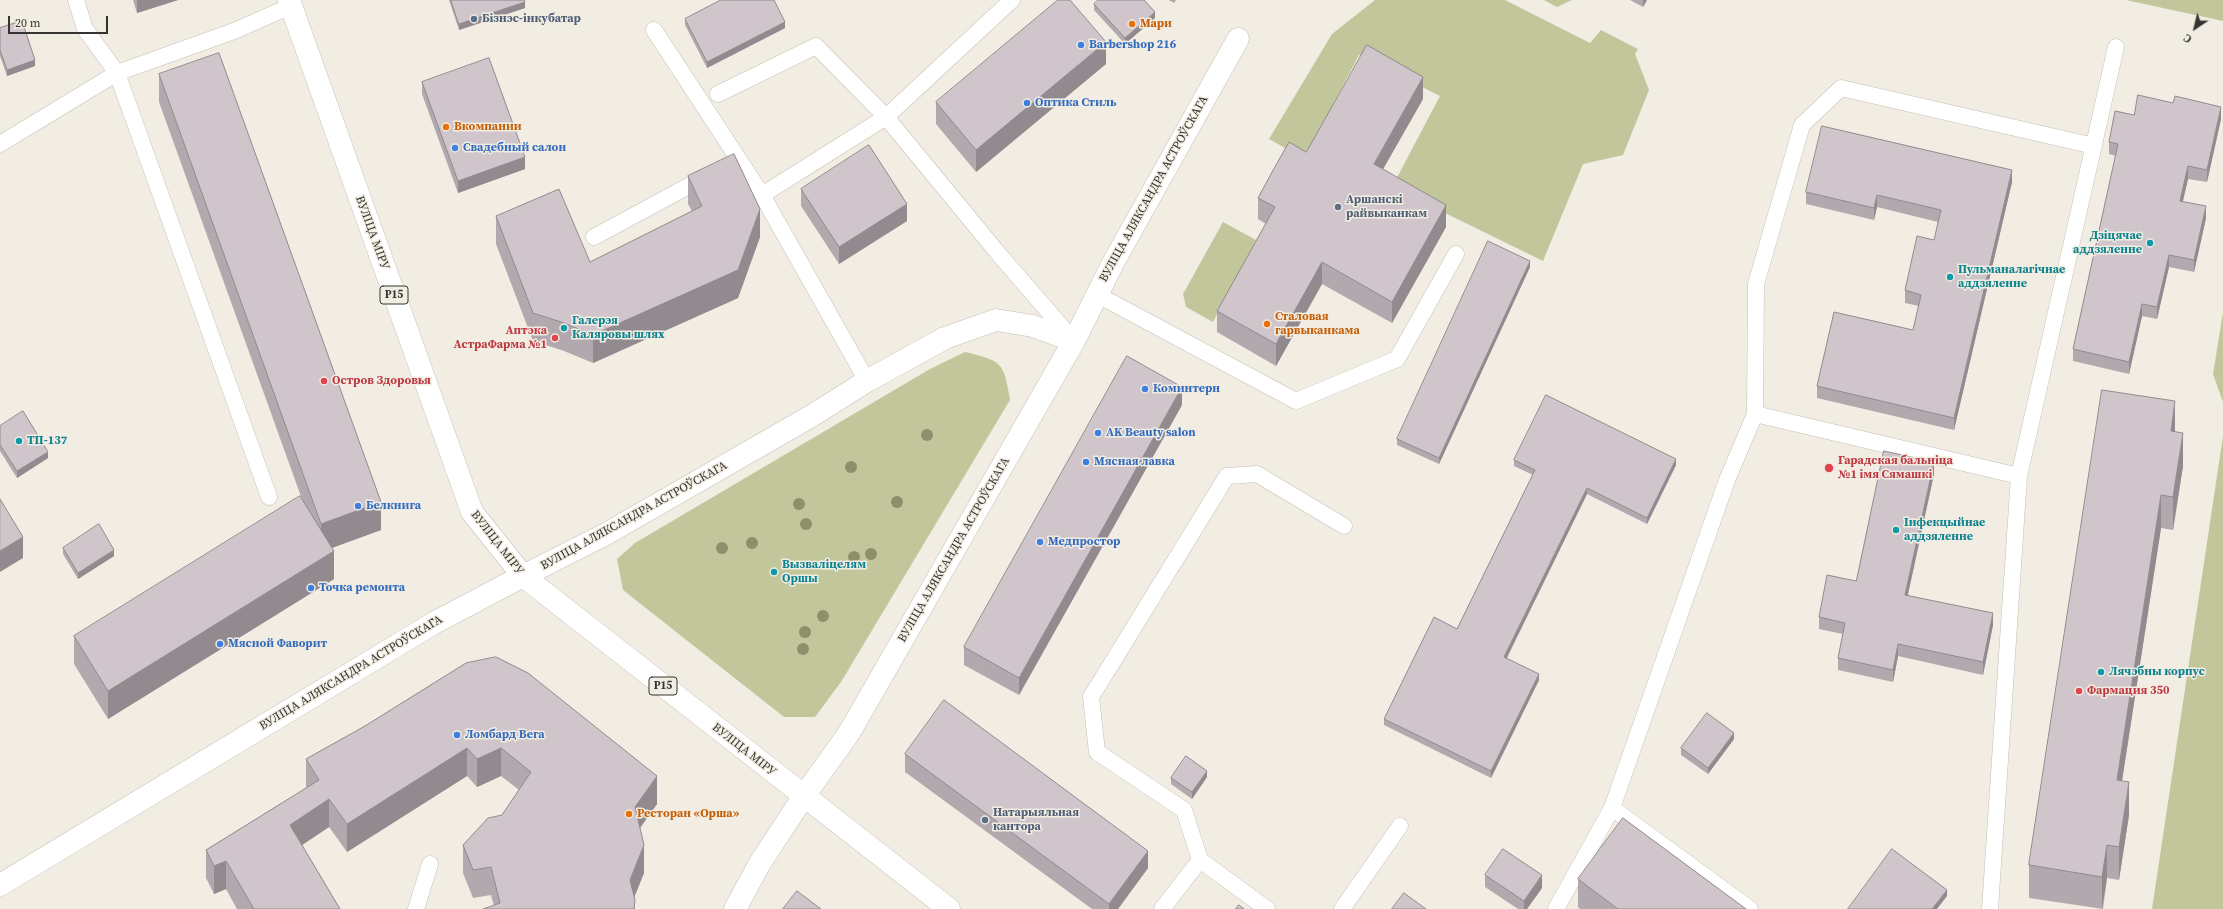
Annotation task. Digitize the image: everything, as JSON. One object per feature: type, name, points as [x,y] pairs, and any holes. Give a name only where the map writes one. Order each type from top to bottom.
[{"type":"street","name":"ВУЛІЦА МІРУ","points":[[290,3],[472,512],[523,576],[949,909]]},
{"type":"street","name":"ВУЛІЦА АЛЯКСАНДРА АСТРОЎСКАГА","points":[[735,909],[760,863],[804,796],[849,733],[1074,342],[1096,294],[1238,39]]},
{"type":"street","name":"ВУЛІЦА АЛЯКСАНДРА АСТРОЎСКАГА","points":[[0,886],[434,623],[606,534],[813,415],[868,380],[945,338],[996,320],[1033,326],[1074,342]]},
{"type":"lane","points":[[76,0],[85,29],[117,73],[269,497]]},
{"type":"lane","points":[[762,195],[886,117],[1012,0]]},
{"type":"lane","points":[[0,144],[117,73],[234,31],[290,3]]},
{"type":"lane","points":[[654,30],[727,166],[762,195],[868,380]]},
{"type":"lane","points":[[718,94],[816,46],[886,117],[997,252],[1074,342]]},
{"type":"lane","points":[[1990,909],[2019,476],[2116,48]]},
{"type":"lane","points":[[1556,909],[1612,808],[1727,480],[1755,414],[1756,284],[1802,125],[1841,88],[2094,146]]},
{"type":"lane","points":[[594,237],[727,166]]},
{"type":"lane","points":[[1096,294],[1296,400],[1397,359],[1456,254]]},
{"type":"lane","points":[[1755,414],[2019,476]]},
{"type":"lane","points":[[1267,909],[1200,860],[1184,810],[1097,752],[1091,697],[1227,476],[1257,474],[1344,526]]},
{"type":"lane","points":[[1612,808],[1750,909]]},
{"type":"lane","points":[[1342,909],[1400,826]]},
{"type":"lane","points":[[1162,909],[1200,860]]},
{"type":"lane","points":[[416,909],[430,864]]},
{"type":"green space","points":[[1375,0],[1505,0],[1590,43],[1601,30],[1638,49],[1635,54],[1649,90],[1623,155],[1583,164],[1543,261],[1392,187],[1440,96],[1359,55],[1304,159],[1269,139],[1332,34]]},
{"type":"green space","points":[[1544,0],[1572,0],[1557,7]]},
{"type":"green space","points":[[2126,0],[2223,0],[2223,21]]},
{"type":"green space","points":[[1223,222],[1256,240],[1213,322],[1186,307],[1183,294]]},
{"type":"green space","points":[[2223,312],[2223,402],[2213,374]]},
{"type":"green space","points":[[965,352],[987,358],[999,365],[1006,378],[1010,400],[841,682],[815,717],[784,717],[623,590],[617,559],[635,543],[930,369]]},
{"type":"green space","points":[[2223,436],[2223,909],[2152,909]]},
{"type":"building","name":"Бізнэс-інкубатар","points":[[451,0],[524,0],[525,2],[459,24]]},
{"type":"building","points":[[721,0],[774,0],[785,22],[707,62],[685,19]]},
{"type":"building","points":[[1058,0],[1070,0],[1106,42],[976,150],[936,102]]},
{"type":"building","points":[[1098,0],[1144,0],[1155,12],[1125,38],[1094,4]]},
{"type":"building","points":[[22,21],[35,60],[7,70],[0,50],[0,28]]},
{"type":"building","name":"Аршанскі райвыканкам","points":[[1367,45],[1423,77],[1374,164],[1446,205],[1392,302],[1322,262],[1276,344],[1217,311],[1275,207],[1258,198],[1272,172],[1289,142],[1306,152]]},
{"type":"building","points":[[219,53],[381,502],[321,524],[159,74]]},
{"type":"building","points":[[489,58],[525,157],[458,181],[422,82]]},
{"type":"building","name":"Дзіцячае аддзяленне","points":[[2138,95],[2173,103],[2175,96],[2221,107],[2207,170],[2188,166],[2180,201],[2206,206],[2194,260],[2169,255],[2157,307],[2142,304],[2129,362],[2073,349],[2118,144],[2109,142],[2115,111],[2134,115]]},
{"type":"building","name":"Пульманалагічнае аддзяленне","points":[[1822,126],[2012,170],[1954,418],[1817,386],[1834,312],[1913,330],[1921,295],[1905,290],[1917,236],[1934,240],[1941,210],[1877,195],[1874,208],[1806,192]]},
{"type":"building","points":[[869,145],[907,204],[839,247],[801,189]]},
{"type":"building","points":[[734,154],[760,209],[738,270],[593,335],[564,323],[533,313],[496,216],[559,189],[590,262],[702,206],[688,176]]},
{"type":"building","points":[[1488,241],[1530,261],[1439,458],[1397,439]]},
{"type":"building","points":[[1127,356],[1182,387],[1019,678],[964,647]]},
{"type":"building","name":"Лячэбны корпус","points":[[2102,390],[2175,401],[2171,431],[2183,433],[2173,497],[2161,495],[2117,780],[2129,782],[2119,847],[2107,845],[2102,877],[2029,865]]},
{"type":"building","points":[[1546,395],[1676,459],[1647,518],[1587,488],[1504,657],[1539,674],[1491,771],[1384,719],[1434,617],[1457,629],[1535,470],[1514,460]]},
{"type":"building","name":"ТП-137","points":[[23,411],[48,452],[17,471],[0,445],[0,426]]},
{"type":"building","name":"Інфекцыйнае аддзяленне","points":[[1884,451],[1934,462],[1905,595],[1993,613],[1983,662],[1898,644],[1893,670],[1838,658],[1845,623],[1819,617],[1827,575],[1856,581]]},
{"type":"building","points":[[300,496],[334,551],[108,691],[74,636]]},
{"type":"building","points":[[0,499],[23,537],[0,551]]},
{"type":"building","points":[[99,524],[114,550],[78,573],[63,548]]},
{"type":"building","points":[[496,657],[528,673],[657,776],[635,807],[644,845],[630,880],[635,900],[634,909],[483,909],[500,903],[491,867],[473,870],[463,845],[488,818],[502,815],[531,772],[501,748],[477,759],[467,748],[347,824],[329,799],[290,825],[340,909],[254,909],[226,861],[214,866],[206,850],[319,780],[306,759],[365,726],[466,663]]},
{"type":"building","points":[[944,700],[1148,851],[1109,904],[905,754]]},
{"type":"building","points":[[1707,713],[1734,733],[1708,768],[1681,748]]},
{"type":"building","points":[[1186,756],[1207,771],[1192,792],[1171,778]]},
{"type":"building","points":[[1623,818],[1746,909],[1618,909],[1578,879]]},
{"type":"building","points":[[1503,849],[1542,875],[1524,901],[1485,875]]},
{"type":"building","points":[[1892,849],[1947,890],[1932,909],[1848,909]]},
{"type":"building","points":[[797,891],[821,909],[783,909]]},
{"type":"building","points":[[1404,893],[1426,909],[1392,909]]},
{"type":"building","points":[[1239,905],[1244,909],[1236,909]]},
{"type":"place","name":"Бізнэс-інкубатар","points":[[474,19]]},
{"type":"place","name":"Мари","points":[[1132,24]]},
{"type":"place","name":"Barbershop 216","points":[[1081,45]]},
{"type":"place","name":"Оптика Стиль","points":[[1027,103]]},
{"type":"place","name":"Вкомпании","points":[[446,127]]},
{"type":"place","name":"Свадебный салон","points":[[455,148]]},
{"type":"place","name":"Аршанскі райвыканкам","points":[[1338,207]]},
{"type":"place","name":"Дзіцячае аддзяленне","points":[[2150,243]]},
{"type":"place","name":"Пульманалагічнае аддзяленне","points":[[1950,277]]},
{"type":"place","name":"Сталовая гарвыканкама","points":[[1267,324]]},
{"type":"place","name":"Галерэя Каляровы шлях","points":[[564,328]]},
{"type":"place","name":"Аптэка АстраФарма №1","points":[[555,338]]},
{"type":"place","name":"Остров Здоровья","points":[[324,381]]},
{"type":"place","name":"Коминтерн","points":[[1145,389]]},
{"type":"place","name":"AK Beauty salon","points":[[1098,433]]},
{"type":"place","name":"ТП-137","points":[[19,441]]},
{"type":"place","name":"Мясная лавка","points":[[1086,462]]},
{"type":"place","name":"Гарадская бальніца №1 імя Сямашкі","points":[[1829,468]]},
{"type":"place","name":"Белкнига","points":[[358,506]]},
{"type":"place","name":"Інфекцыйнае аддзяленне","points":[[1896,530]]},
{"type":"place","name":"Медпростор","points":[[1040,542]]},
{"type":"place","name":"Вызваліцелям Оршы","points":[[774,572]]},
{"type":"place","name":"Точка ремонта","points":[[311,588]]},
{"type":"place","name":"Мясной Фаворит","points":[[220,644]]},
{"type":"place","name":"Лячэбны корпус","points":[[2101,672]]},
{"type":"place","name":"Фармация 350","points":[[2079,691]]},
{"type":"place","name":"Ломбард Вега","points":[[457,735]]},
{"type":"place","name":"Ресторан «Орша»","points":[[629,814]]},
{"type":"place","name":"Натарыяльная кантора","points":[[985,820]]}]
